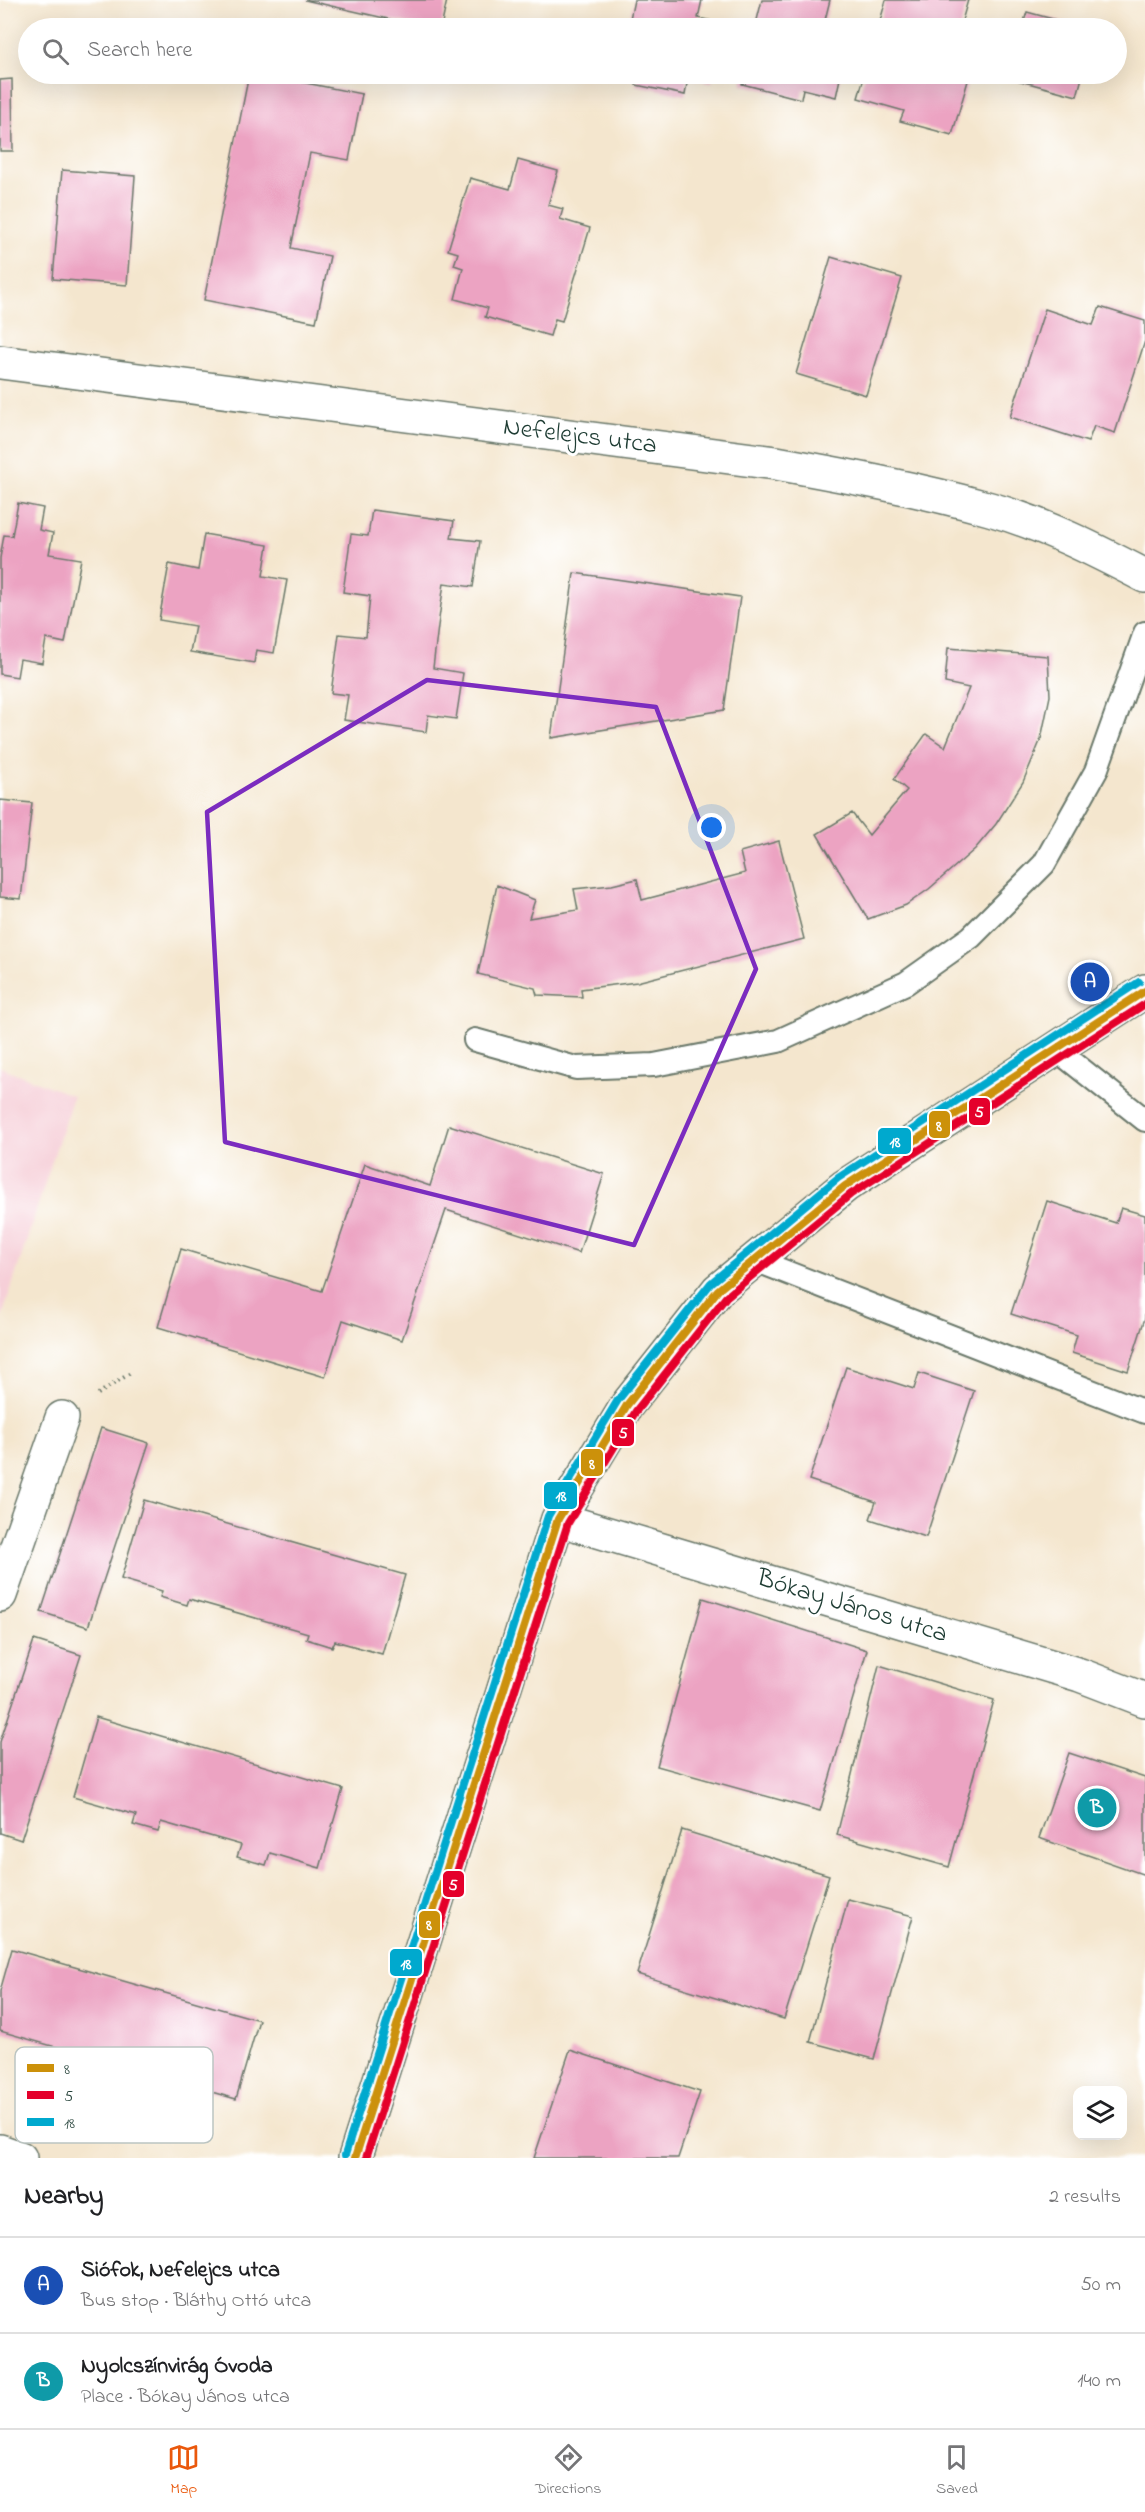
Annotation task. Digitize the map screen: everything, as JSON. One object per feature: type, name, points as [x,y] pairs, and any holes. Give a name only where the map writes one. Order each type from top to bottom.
[{"type":"street","name":"Nefelejcs utca","points":[[0,362],[776,463],[896,484],[992,509],[1082,543],[1145,576]]},
{"type":"street","points":[[355,2158],[558,1518],[627,1405],[718,1290],[845,1186],[1145,991]]},
{"type":"street","points":[[0,1595],[63,1418]]},
{"type":"street","name":"Bókay János utca","points":[[558,1518],[1080,1675],[1145,1700]]},
{"type":"street","points":[[0,2151],[20,2158]]},
{"type":"lane","points":[[475,1040],[576,1068],[654,1065],[778,1041],[906,983],[971,937],[1044,864],[1096,771],[1145,633]]},
{"type":"lane","points":[[1057,1050],[1145,1120]]},
{"type":"lane","points":[[755,1260],[1145,1412]]},
{"type":"highlighted area","points":[[427,680],[656,707],[756,969],[634,1245],[225,1142],[207,812]]},
{"type":"shaded area","points":[[0,1067],[73,1096],[0,1323]]},
{"type":"building","points":[[305,0],[447,0],[443,18],[384,18]]},
{"type":"building","points":[[634,0],[702,0],[698,18],[630,18]]},
{"type":"building","points":[[762,0],[830,0],[826,18],[758,18]]},
{"type":"building","points":[[886,0],[968,0],[963,18],[881,18]]},
{"type":"building","points":[[1027,12],[1049,18],[1025,18]]},
{"type":"building","points":[[12,79],[13,151],[0,151],[0,80]]},
{"type":"building","points":[[247,84],[311,84],[362,94],[349,160],[310,153],[291,248],[330,256],[316,322],[204,300]]},
{"type":"building","points":[[636,84],[687,84],[685,95]]},
{"type":"building","points":[[742,84],[839,84],[836,97],[803,89],[801,99]]},
{"type":"building","points":[[862,84],[967,84],[952,135],[900,121],[904,111],[858,98]]},
{"type":"building","points":[[1032,84],[1080,84],[1077,96]]},
{"type":"building","points":[[518,160],[558,171],[548,205],[563,209],[560,219],[590,228],[562,321],[555,319],[550,336],[485,317],[488,308],[455,299],[463,268],[454,265],[458,253],[448,250],[470,178],[510,189]]},
{"type":"building","points":[[62,170],[135,176],[127,285],[53,279]]},
{"type":"building","points":[[831,257],[902,278],[866,395],[796,374]]},
{"type":"building","points":[[1100,307],[1145,321],[1145,341],[1115,433],[1094,426],[1088,442],[1010,417],[1045,309],[1093,325]]},
{"type":"building","points":[[18,503],[43,508],[39,530],[53,533],[49,554],[81,559],[65,643],[46,639],[42,663],[20,659],[17,677],[0,674],[0,558],[4,535],[12,536]]},
{"type":"building","points":[[372,510],[454,521],[451,538],[480,541],[473,587],[444,583],[438,626],[433,668],[463,673],[456,719],[428,715],[426,732],[344,720],[348,695],[331,693],[339,634],[366,637],[370,596],[343,592],[351,534],[368,536]]},
{"type":"building","points":[[204,534],[268,545],[263,576],[287,580],[274,653],[256,650],[254,663],[190,652],[195,626],[159,620],[169,564],[198,570]]},
{"type":"building","points":[[574,573],[740,597],[724,710],[551,738]]},
{"type":"building","points":[[948,648],[1048,656],[1050,696],[1041,739],[1023,782],[996,824],[975,849],[929,889],[906,905],[868,919],[817,834],[852,813],[869,835],[907,790],[894,779],[926,734],[945,747],[969,688],[945,683]]},
{"type":"building","points":[[0,800],[32,803],[21,899],[0,897]]},
{"type":"building","points":[[779,841],[804,939],[637,982],[581,989],[582,997],[537,995],[535,988],[478,974],[497,885],[535,900],[529,918],[578,910],[574,889],[612,885],[637,879],[642,900],[745,873],[740,852]]},
{"type":"building","points":[[449,1125],[604,1174],[579,1253],[446,1210],[402,1340],[343,1320],[325,1377],[158,1327],[181,1249],[322,1291],[365,1164],[430,1186]]},
{"type":"building","points":[[1047,1201],[1116,1223],[1121,1208],[1145,1215],[1145,1318],[1128,1371],[1072,1353],[1077,1335],[1011,1314]]},
{"type":"building","points":[[846,1367],[914,1389],[919,1373],[974,1391],[926,1537],[870,1519],[876,1502],[809,1480]]},
{"type":"building","points":[[101,1428],[149,1443],[88,1627],[41,1612]]},
{"type":"building","points":[[144,1500],[405,1575],[382,1654],[335,1641],[332,1647],[306,1639],[308,1633],[189,1599],[187,1605],[160,1597],[162,1591],[121,1579]]},
{"type":"building","points":[[703,1598],[867,1650],[820,1811],[657,1766]]},
{"type":"building","points":[[34,1640],[81,1655],[21,1840],[0,1833],[0,1742]]},
{"type":"building","points":[[879,1665],[994,1700],[949,1867],[837,1835]]},
{"type":"building","points":[[96,1717],[343,1789],[320,1868],[270,1853],[266,1865],[237,1857],[241,1845],[161,1822],[158,1832],[133,1825],[136,1815],[73,1797]]},
{"type":"building","points":[[1069,1753],[1145,1778],[1145,1875],[1039,1838]]},
{"type":"building","points":[[682,1830],[829,1875],[784,2019],[637,1974]]},
{"type":"building","points":[[848,1899],[913,1916],[874,2059],[810,2042]]},
{"type":"building","points":[[12,1949],[259,2020],[236,2099],[213,2092],[213,2047],[56,2047],[0,2031],[0,1991]]},
{"type":"building","points":[[570,2050],[700,2092],[678,2158],[534,2158]]},
{"type":"transit line","name":"18","points":[[345,2155],[548,1516],[618,1400],[711,1283],[838,1178],[1139,982]]},
{"type":"transit line","name":"8","points":[[355,2158],[558,1519],[627,1405],[718,1290],[845,1186],[1145,991]]},
{"type":"transit line","name":"5","points":[[366,2158],[568,1523],[636,1411],[726,1297],[851,1194],[1145,1004]]},
{"type":"place","name":"Siófok, Nefelejcs utca","points":[[1090,982]]},
{"type":"place","name":"Nyolcszínvirág Óvoda","points":[[1097,1808]]}]
